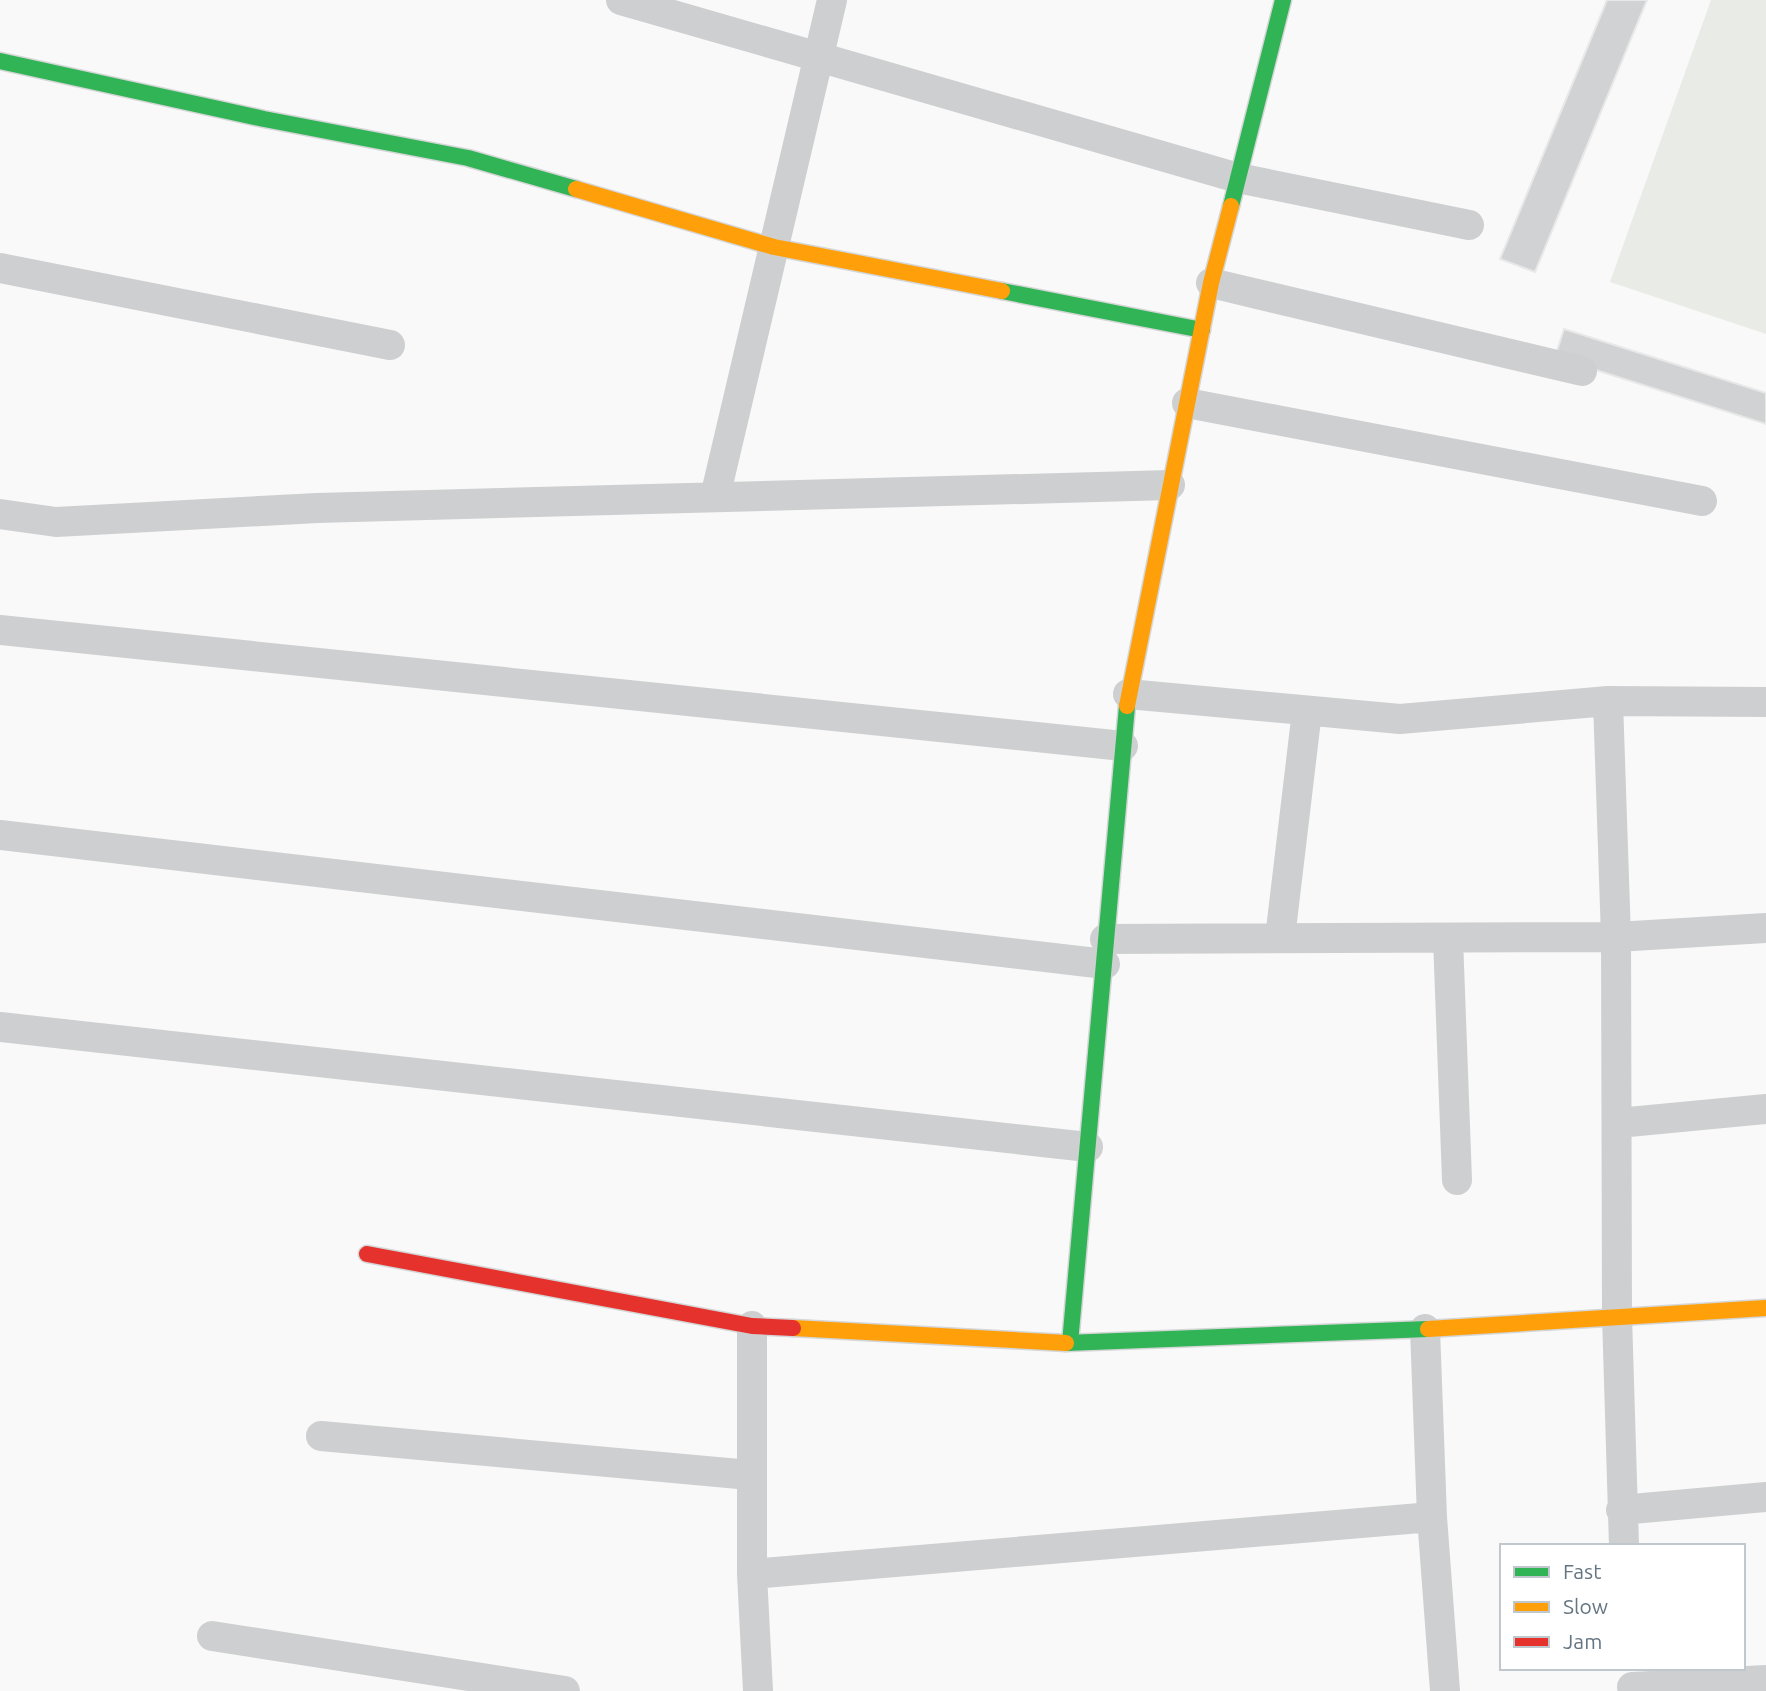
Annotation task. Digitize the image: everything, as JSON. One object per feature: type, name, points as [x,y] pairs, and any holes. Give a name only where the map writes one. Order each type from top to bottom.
[{"type":"street","points":[[621,0],[1238,178],[1469,225]]},
{"type":"street","points":[[715,497],[832,0]]},
{"type":"street","points":[[1070,1343],[1128,694],[1211,283],[1283,0]]},
{"type":"street","points":[[0,61],[264,119],[468,158],[774,247],[1202,330]]},
{"type":"street","points":[[0,268],[390,345]]},
{"type":"street","points":[[1211,283],[1582,371]]},
{"type":"street","points":[[1187,403],[1702,501]]},
{"type":"street","points":[[0,514],[55,522],[317,508],[1170,485]]},
{"type":"street","points":[[0,630],[1123,746]]},
{"type":"street","points":[[1128,694],[1400,719],[1608,701],[1766,702]]},
{"type":"street","points":[[1608,701],[1616,937],[1617,1316],[1624,1544]]},
{"type":"street","points":[[1280,938],[1307,710]]},
{"type":"street","points":[[0,835],[1105,952],[1280,938],[1616,937],[1766,928]]},
{"type":"street","points":[[1448,938],[1457,1180]]},
{"type":"street","points":[[0,1027],[1088,1147]]},
{"type":"street","points":[[1618,1123],[1766,1109]]},
{"type":"street","points":[[367,1254],[752,1326],[1070,1343],[1425,1329],[1766,1308]]},
{"type":"street","points":[[752,1326],[750,1475],[758,1691]]},
{"type":"street","points":[[1425,1329],[1432,1517],[1446,1691]]},
{"type":"street","points":[[321,1436],[750,1475]]},
{"type":"street","points":[[1622,1510],[1766,1497]]},
{"type":"street","points":[[752,1574],[1432,1517]]},
{"type":"street","points":[[212,1636],[565,1691]]},
{"type":"street","points":[[1632,1682],[1766,1680]]},
{"type":"shaded area","points":[[1711,0],[1766,0],[1766,334],[1610,282]]},
{"type":"building","points":[[1607,0],[1647,0],[1535,272],[1500,259]]},
{"type":"building","points":[[1564,329],[1766,393],[1766,424],[1555,357]]},
{"type":"traffic: fast","points":[[1231,206],[1283,0]]},
{"type":"traffic: fast","points":[[0,61],[264,119],[468,158],[576,189]]},
{"type":"traffic: fast","points":[[1002,291],[1202,330]]},
{"type":"traffic: fast","points":[[1070,1343],[1127,706]]},
{"type":"traffic: fast","points":[[1066,1343],[1428,1329]]},
{"type":"traffic: slow","points":[[576,189],[774,247],[1002,291]]},
{"type":"traffic: slow","points":[[1127,706],[1211,283],[1231,206]]},
{"type":"traffic: slow","points":[[1428,1329],[1766,1308]]},
{"type":"traffic: slow","points":[[793,1328],[1066,1343]]},
{"type":"traffic: jam","points":[[367,1254],[752,1326],[793,1328]]}]
